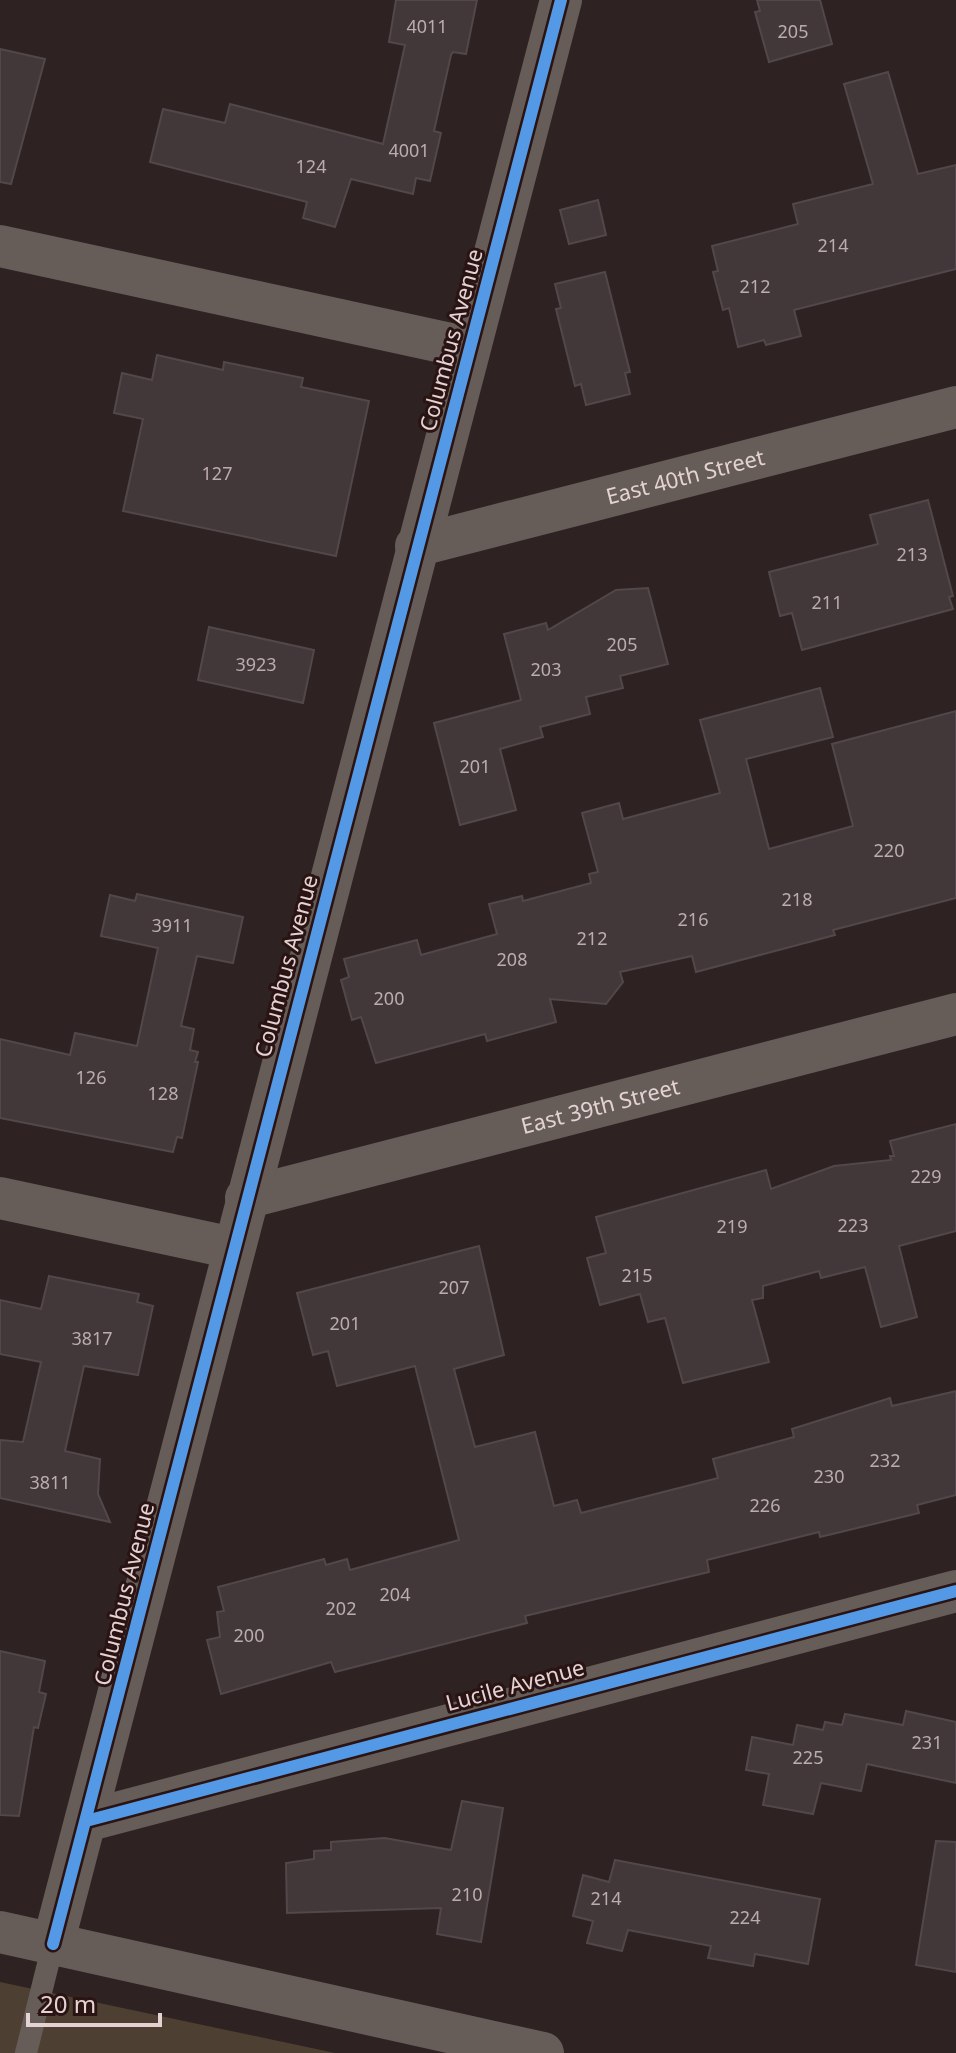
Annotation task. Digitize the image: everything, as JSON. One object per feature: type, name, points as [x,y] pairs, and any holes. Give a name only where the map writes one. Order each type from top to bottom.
[{"type":"street","name":"Columbus Avenue","points":[[53,1944],[561,0]]},
{"type":"street","points":[[0,246],[469,348]]},
{"type":"street","name":"East 40th Street","points":[[416,546],[956,407]]},
{"type":"street","name":"East 39th Street","points":[[246,1198],[956,1014]]},
{"type":"street","points":[[0,1198],[233,1248]]},
{"type":"street","name":"Lucile Avenue","points":[[86,1821],[956,1591]]},
{"type":"street","points":[[0,1932],[543,2053]]},
{"type":"lane","points":[[26,2053],[53,1944]]},
{"type":"shaded area","points":[[0,1982],[335,2053],[0,2053]]},
{"type":"building","points":[[396,0],[477,0],[466,54],[453,52],[451,55],[434,131],[441,133],[430,181],[416,178],[413,194],[351,179],[335,227],[303,218],[307,202],[150,162],[163,109],[225,123],[230,104],[383,144],[405,45],[389,42]]},
{"type":"building","points":[[757,0],[820,0],[832,44],[769,62],[755,12],[760,11]]},
{"type":"building","points":[[0,49],[45,59],[11,184],[0,182]]},
{"type":"building","points":[[888,72],[918,174],[956,165],[956,269],[794,310],[801,336],[766,345],[764,340],[738,347],[729,308],[723,310],[713,272],[718,271],[712,246],[798,224],[793,204],[873,184],[844,84]]},
{"type":"building","points":[[598,200],[606,235],[569,244],[560,210]]},
{"type":"building","points":[[605,272],[630,372],[625,373],[630,394],[586,405],[581,384],[575,386],[556,309],[561,308],[555,284]]},
{"type":"building","points":[[157,355],[223,370],[224,362],[303,378],[301,387],[369,401],[336,556],[123,511],[143,419],[114,413],[122,373],[152,380]]},
{"type":"building","points":[[928,500],[953,596],[949,597],[953,609],[802,650],[792,613],[780,616],[769,572],[878,544],[870,515]]},
{"type":"building","points":[[648,588],[668,664],[620,676],[623,688],[586,697],[590,714],[540,727],[543,737],[500,749],[516,810],[460,825],[434,723],[521,700],[504,634],[546,623],[548,630],[616,590]]},
{"type":"building","points":[[209,627],[314,650],[303,703],[198,680]]},
{"type":"building","points":[[820,688],[833,737],[746,759],[769,849],[853,826],[832,744],[956,711],[956,898],[833,930],[835,935],[696,972],[692,956],[620,972],[623,982],[606,1004],[550,999],[556,1022],[487,1041],[485,1034],[376,1063],[361,1017],[352,1020],[341,980],[349,977],[344,959],[417,940],[421,955],[497,934],[489,904],[522,896],[523,901],[591,883],[589,874],[598,872],[582,813],[619,803],[623,819],[720,793],[700,720]]},
{"type":"building","points":[[137,894],[243,917],[233,963],[197,956],[181,1026],[194,1029],[190,1050],[198,1052],[182,1138],[177,1137],[173,1152],[0,1118],[0,1039],[70,1055],[75,1033],[137,1046],[158,948],[101,936],[110,895],[135,901]]},
{"type":"building","points":[[956,1124],[956,1231],[899,1246],[917,1317],[881,1327],[865,1267],[821,1278],[819,1271],[763,1286],[763,1298],[752,1300],[769,1362],[683,1383],[665,1318],[648,1322],[640,1294],[600,1305],[587,1258],[606,1253],[596,1217],[766,1170],[771,1189],[834,1166],[891,1160],[890,1156],[894,1156],[890,1141]]},
{"type":"building","points":[[479,1246],[504,1355],[454,1369],[475,1447],[535,1432],[554,1506],[577,1500],[581,1513],[718,1478],[713,1459],[794,1437],[792,1429],[890,1398],[892,1406],[956,1391],[956,1495],[917,1505],[919,1513],[820,1537],[819,1532],[707,1560],[709,1572],[525,1616],[527,1623],[335,1672],[331,1662],[221,1694],[207,1640],[220,1637],[217,1612],[224,1611],[218,1587],[324,1559],[326,1565],[347,1559],[350,1570],[459,1540],[415,1366],[337,1386],[328,1351],[313,1355],[297,1293]]},
{"type":"building","points":[[49,1276],[139,1294],[137,1302],[153,1306],[138,1375],[84,1366],[65,1451],[100,1459],[98,1494],[110,1522],[0,1498],[0,1440],[23,1442],[41,1362],[0,1354],[0,1300],[41,1309]]},
{"type":"building","points":[[0,1651],[45,1661],[39,1692],[46,1694],[38,1728],[34,1727],[19,1816],[0,1815]]},
{"type":"building","points":[[906,1711],[956,1722],[956,1783],[867,1764],[861,1791],[821,1783],[813,1814],[763,1805],[769,1774],[746,1770],[752,1737],[793,1745],[797,1725],[823,1730],[825,1722],[842,1725],[845,1714],[903,1725]]},
{"type":"building","points":[[462,1801],[503,1808],[481,1942],[437,1934],[441,1908],[287,1913],[286,1863],[314,1859],[314,1851],[331,1850],[331,1842],[385,1838],[451,1850]]},
{"type":"building","points":[[936,1841],[956,1842],[956,1972],[916,1965]]},
{"type":"building","points":[[615,1860],[820,1899],[808,1964],[755,1954],[753,1966],[708,1958],[711,1946],[628,1930],[622,1951],[587,1943],[593,1921],[573,1916],[583,1875],[609,1882]]},
{"type":"cycle path","points":[[53,1944],[561,0]]},
{"type":"cycle path","points":[[86,1821],[956,1591]]}]
